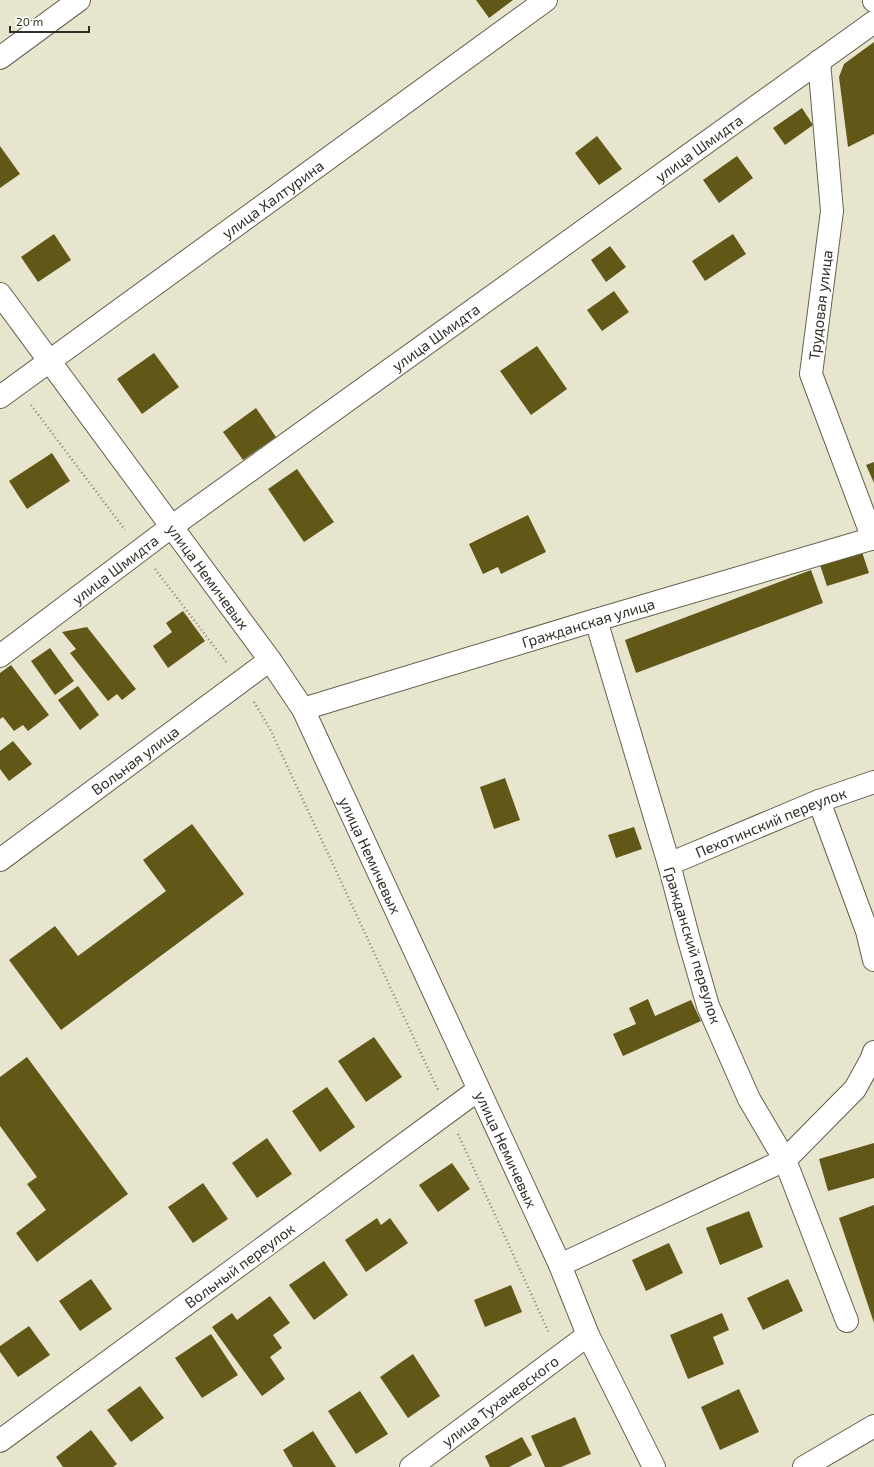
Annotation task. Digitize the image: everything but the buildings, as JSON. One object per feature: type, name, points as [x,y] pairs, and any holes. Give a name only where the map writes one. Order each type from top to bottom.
[{"type":"street","points":[[0,58],[79,0]]},
{"type":"street","name":"улица Халтурина","points":[[8,391],[546,0]]},
{"type":"street","name":"улица Шмидта","points":[[0,656],[171,527],[874,22]]},
{"type":"street","name":"Трудовая улица","points":[[819,61],[832,211],[812,374],[874,538]]},
{"type":"street","name":"улица Немичевых","points":[[0,294],[270,660],[304,709],[478,1090],[560,1265],[588,1335],[654,1467]]},
{"type":"street","name":"Гражданская улица","points":[[304,709],[596,620],[874,538]]},
{"type":"street","name":"Гражданский переулок","points":[[596,620],[669,864],[708,1006],[749,1099],[785,1160],[847,1321]]},
{"type":"street","name":"Вольная улица","points":[[0,860],[270,660]]},
{"type":"street","name":"Пехотинский переулок","points":[[669,864],[819,801],[874,782]]},
{"type":"street","points":[[819,801],[867,931],[874,960]]},
{"type":"street","points":[[560,1265],[785,1160],[855,1089],[874,1052]]},
{"type":"street","name":"Вольный переулок","points":[[0,1441],[478,1090]]},
{"type":"street","name":"улица Тухачевского","points":[[411,1467],[588,1335]]},
{"type":"street","points":[[804,1467],[874,1426]]},
{"type":"path","points":[[8,391],[140,550],[241,682],[270,729],[560,1356]]}]
